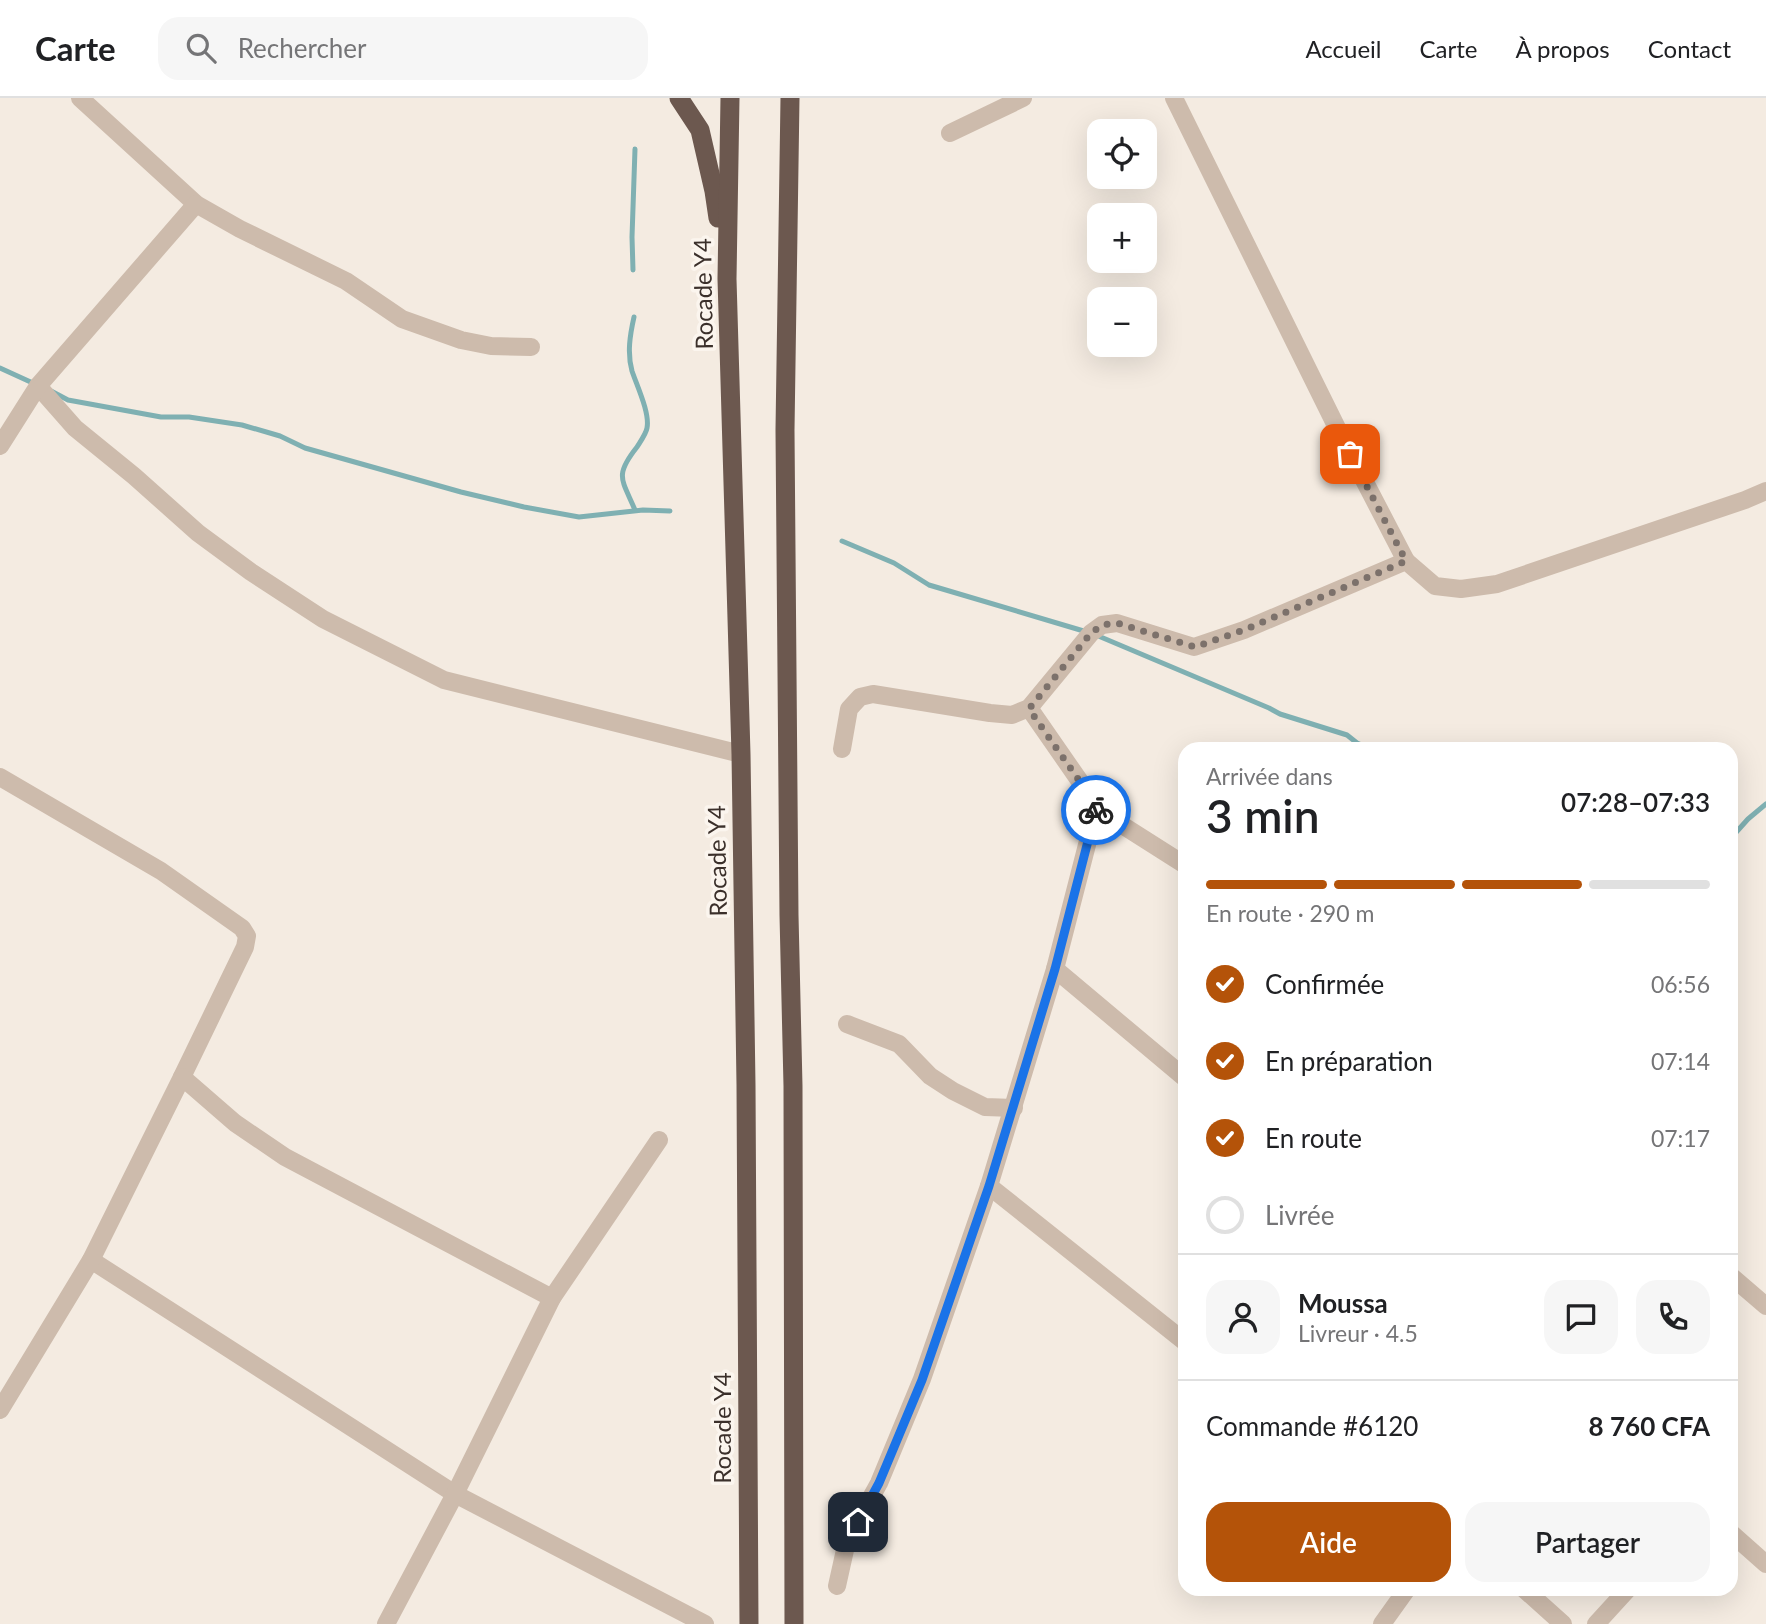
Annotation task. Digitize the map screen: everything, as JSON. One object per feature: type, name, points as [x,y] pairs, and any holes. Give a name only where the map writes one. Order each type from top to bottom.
[{"type":"highway","points":[[679,98],[699,130],[714,191],[727,279]]},
{"type":"highway","name":"Rocade Y4","points":[[730,98],[727,279],[741,754],[747,1099],[749,1624]]},
{"type":"highway","points":[[790,98],[785,444],[793,1086],[794,1624]]},
{"type":"highway","points":[[789,251],[803,98]]},
{"type":"street","points":[[80,98],[196,204],[240,229],[346,281],[402,319],[461,340],[491,346],[531,347]]},
{"type":"street","points":[[950,133],[1023,98]]},
{"type":"street","points":[[1174,98],[1339,432],[1406,561],[1435,586],[1461,589],[1497,584],[1766,491]]},
{"type":"street","points":[[0,446],[38,386],[196,204]]},
{"type":"street","points":[[38,386],[75,428],[198,533],[323,619],[444,680],[741,754]]},
{"type":"street","points":[[842,749],[849,709],[860,696],[873,694],[1012,715],[1029,709],[1091,633],[1102,625],[1117,623],[1195,647],[1244,630],[1406,561]]},
{"type":"street","points":[[1029,709],[1097,806],[1178,861]]},
{"type":"street","points":[[0,777],[161,870],[242,928],[247,936],[245,947],[183,1077],[91,1260],[0,1410]]},
{"type":"street","points":[[837,1587],[848,1541],[879,1483],[922,1380],[989,1186],[1055,969],[1097,806]]},
{"type":"street","points":[[1055,969],[1178,1072]]},
{"type":"street","points":[[847,1024],[899,1044],[930,1076],[953,1091],[985,1107],[1014,1108]]},
{"type":"street","points":[[183,1077],[235,1123],[285,1157],[552,1298]]},
{"type":"street","points":[[386,1624],[552,1298],[659,1140]]},
{"type":"street","points":[[989,1186],[1178,1336]]},
{"type":"street","points":[[91,1260],[454,1494],[703,1624]]},
{"type":"street","points":[[1738,1282],[1766,1306]]},
{"type":"street","points":[[1738,1539],[1766,1564]]},
{"type":"street","points":[[1387,1620],[1403,1596]]},
{"type":"street","points":[[1532,1596],[1563,1624]]},
{"type":"street","points":[[1596,1624],[1622,1596]]},
{"type":"waterway","points":[[633,270],[635,149]]},
{"type":"waterway","points":[[634,317],[630,364],[645,407],[647,428],[625,465],[622,478],[635,510]]},
{"type":"waterway","points":[[0,368],[35,384]]},
{"type":"waterway","points":[[51,391],[68,400],[161,417],[189,417],[242,425],[280,436],[305,448],[524,507],[579,517],[643,510],[670,511]]},
{"type":"waterway","points":[[842,541],[894,563],[929,585],[1087,632]]},
{"type":"waterway","points":[[1096,635],[1280,714],[1347,735],[1356,742]]},
{"type":"waterway","points":[[1738,830],[1766,804]]},
{"type":"way so far","points":[[1096,810],[1097,806],[1029,709],[1091,633],[1102,625],[1117,623],[1195,647],[1244,630],[1406,561],[1350,454]]},
{"type":"route","points":[[858,1522],[879,1483],[922,1380],[989,1186],[1055,969],[1096,810]]}]
